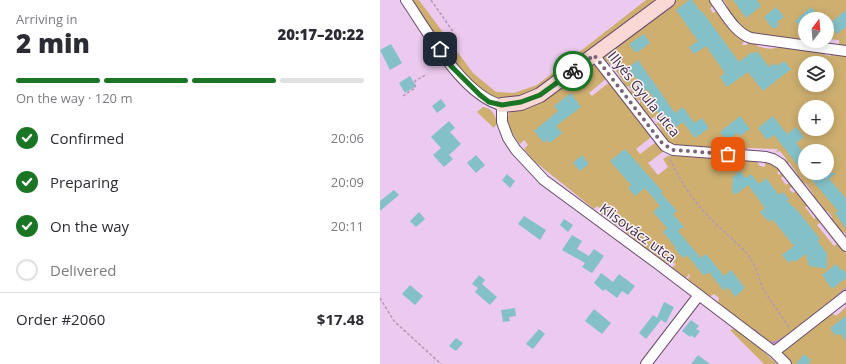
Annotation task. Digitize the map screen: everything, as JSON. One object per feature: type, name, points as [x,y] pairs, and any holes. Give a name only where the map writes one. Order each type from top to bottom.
[{"type":"street","points":[[406,0],[451,66],[489,102],[502,105],[521,102],[540,95],[668,0]]},
{"type":"street","points":[[715,0],[738,31],[746,36],[846,51]]},
{"type":"street","name":"Illyés Gyula utca","points":[[594,55],[662,143],[673,150],[766,157],[776,160],[781,164],[846,246]]},
{"type":"street","name":"Klisovácz utca","points":[[502,105],[502,122],[508,138],[519,154],[544,180],[774,352],[786,364]]},
{"type":"street","points":[[646,364],[698,295]]},
{"type":"street","points":[[774,352],[846,296]]},
{"type":"path","points":[[431,0],[454,33]]},
{"type":"path","points":[[403,96],[415,88],[415,81],[427,74]]},
{"type":"path","points":[[662,143],[672,165],[688,190],[709,217],[726,232],[755,265],[767,295],[795,336]]},
{"type":"path","points":[[380,298],[394,321],[442,364]]},
{"type":"shaded area","points":[[409,0],[419,0],[473,73],[496,92],[514,93],[537,85],[646,0],[658,0],[539,91],[520,98],[501,101],[489,96],[476,87],[463,74],[438,42]]},
{"type":"shaded area","points":[[673,0],[710,0],[714,6],[710,8],[713,13],[718,10],[737,36],[745,40],[742,45],[747,45],[748,42],[757,43],[757,46],[772,49],[781,46],[826,52],[825,55],[830,56],[833,53],[846,54],[846,235],[844,232],[840,234],[835,223],[836,221],[833,223],[831,220],[832,217],[827,211],[824,213],[825,210],[818,200],[816,202],[812,196],[814,195],[806,184],[800,181],[834,180],[834,144],[798,144],[798,175],[789,162],[787,164],[787,160],[780,151],[776,152],[778,149],[749,148],[741,151],[675,146],[664,139],[659,132],[661,130],[658,125],[655,126],[658,122],[654,117],[651,119],[640,107],[640,100],[635,101],[629,93],[631,89],[628,86],[624,87],[622,85],[624,83],[614,68],[615,66],[613,63],[610,65],[607,61],[605,62],[604,56],[663,8],[666,12],[669,9],[666,5]]},
{"type":"shaded area","points":[[723,0],[846,0],[846,48],[839,46],[839,40],[834,40],[834,12],[798,12],[798,40],[748,33],[736,23],[730,14],[727,5]]},
{"type":"shaded area","points":[[596,63],[607,78],[589,93],[592,96],[611,81],[650,134],[650,138],[636,149],[640,154],[656,142],[664,151],[648,163],[658,175],[668,167],[663,159],[668,156],[678,155],[758,160],[758,164],[760,166],[765,167],[765,162],[773,164],[780,170],[777,173],[779,175],[783,171],[785,174],[781,178],[786,185],[790,182],[793,186],[789,189],[793,193],[796,191],[814,219],[816,217],[820,223],[817,225],[834,246],[838,243],[846,253],[846,293],[778,345],[773,346],[766,342],[718,302],[719,298],[714,294],[711,296],[707,295],[688,279],[689,274],[686,278],[672,268],[676,264],[671,261],[668,265],[624,232],[625,228],[618,223],[616,225],[600,213],[599,211],[601,209],[597,206],[594,209],[533,160],[524,149],[528,145],[524,140],[520,144],[510,129],[508,122],[509,113],[584,67]]},
{"type":"shaded area","points":[[483,107],[491,110],[494,115],[497,123],[494,128],[477,112]]},
{"type":"shaded area","points":[[846,302],[846,364],[789,364],[782,356],[783,350],[830,315],[833,314],[836,316],[845,308]]},
{"type":"shaded area","points":[[738,328],[777,364],[764,364],[730,330]]},
{"type":"building","points":[[689,0],[692,0],[701,12],[702,11],[739,62],[752,52],[753,54],[757,51],[769,67],[774,63],[777,66],[784,61],[791,69],[763,91],[748,72],[727,87],[720,77],[725,73],[706,46],[694,54],[689,47],[698,41],[676,10]]},
{"type":"building","points":[[733,0],[757,0],[761,6],[746,18]]},
{"type":"building","points":[[776,7],[784,17],[777,22],[779,25],[773,29],[764,17]]},
{"type":"building","points":[[811,7],[815,12],[805,12]]},
{"type":"building","points":[[846,10],[846,27],[837,34],[834,30],[834,20]]},
{"type":"building","points":[[644,34],[650,43],[636,53],[629,44]]},
{"type":"building","points":[[391,44],[402,63],[390,70],[380,50]]},
{"type":"building","points":[[638,60],[675,113],[683,107],[694,123],[702,118],[709,128],[695,138],[683,122],[673,129],[651,103],[655,100],[647,89],[642,92],[637,85],[640,83],[628,68]]},
{"type":"building","points":[[410,76],[416,86],[405,93],[399,83]]},
{"type":"building","points":[[571,93],[581,107],[556,126],[562,133],[550,143],[547,140],[544,143],[534,131],[558,111],[554,106]]},
{"type":"building","points":[[441,99],[446,106],[437,113],[432,106]]},
{"type":"building","points":[[740,116],[750,129],[740,136],[737,133],[727,141],[720,132]]},
{"type":"building","points":[[773,116],[787,134],[796,127],[798,130],[798,136],[804,137],[796,143],[798,145],[798,165],[774,135],[767,140],[758,128]]},
{"type":"building","points":[[449,121],[455,128],[450,132],[461,144],[449,155],[453,159],[444,167],[433,155],[441,148],[431,137]]},
{"type":"building","points":[[625,149],[663,192],[661,193],[677,211],[673,214],[684,227],[678,231],[701,258],[706,254],[724,276],[731,270],[745,288],[735,297],[728,287],[724,291],[709,272],[704,276],[687,255],[683,258],[675,249],[676,248],[663,232],[667,228],[653,212],[660,206],[645,188],[635,196],[628,188],[631,185],[610,161]]},
{"type":"building","points":[[476,155],[485,165],[476,173],[467,163]]},
{"type":"building","points":[[582,155],[589,164],[580,171],[573,163]]},
{"type":"building","points":[[740,171],[746,178],[751,174],[759,184],[766,178],[779,195],[783,192],[789,199],[787,201],[798,211],[820,239],[818,240],[819,243],[827,253],[827,269],[809,266],[806,254],[795,262],[793,260],[789,263],[782,255],[794,246],[772,219],[769,222],[760,212],[765,208],[748,185],[735,195],[732,191],[733,177]]},
{"type":"building","points":[[507,174],[515,181],[510,188],[502,180]]},
{"type":"building","points":[[812,180],[830,180],[846,198],[846,229],[835,213],[838,211]]},
{"type":"building","points":[[394,190],[399,195],[380,211],[380,201]]},
{"type":"building","points":[[419,212],[425,219],[416,227],[410,221]]},
{"type":"building","points":[[524,216],[546,230],[540,240],[518,224]]},
{"type":"building","points":[[564,219],[573,225],[568,232],[560,225]]},
{"type":"building","points":[[572,235],[582,241],[577,249],[589,256],[594,249],[604,256],[592,273],[582,267],[585,263],[562,250]]},
{"type":"building","points":[[836,264],[846,273],[846,278],[832,289],[822,275]]},
{"type":"building","points":[[601,273],[613,282],[619,274],[635,286],[628,295],[622,291],[617,298],[605,289],[603,291],[594,283]]},
{"type":"building","points":[[479,275],[485,280],[482,284],[497,297],[490,305],[475,292],[478,288],[472,284]]},
{"type":"building","points":[[410,285],[423,296],[415,305],[402,294]]},
{"type":"building","points":[[664,302],[674,307],[666,323],[660,319],[661,320],[646,339],[639,333],[653,315],[657,318]]},
{"type":"building","points":[[515,308],[516,316],[509,317],[510,321],[503,322],[501,310]]},
{"type":"building","points":[[594,309],[611,323],[602,334],[585,321]]},
{"type":"building","points":[[846,316],[846,341],[840,333],[836,336],[830,328]]},
{"type":"building","points":[[691,320],[699,326],[696,329],[700,331],[695,338],[691,335],[690,337],[682,331]]},
{"type":"building","points":[[539,329],[545,334],[533,349],[526,344]]},
{"type":"building","points":[[456,338],[463,343],[456,351],[449,346]]},
{"type":"building","points":[[804,354],[811,360],[808,364],[796,364]]},
{"type":"building","points":[[698,355],[710,364],[691,364]]},
{"type":"waterway","points":[[831,302],[846,289]]},
{"type":"waterway","points":[[754,330],[763,338]]},
{"type":"waterway","points":[[770,343],[777,342],[787,336]]},
{"type":"way so far","points":[[573,71],[594,55],[662,143],[668,148],[673,150],[728,154]]},
{"type":"route","points":[[440,49],[451,66],[480,95],[494,104],[510,105],[540,95],[573,71]]}]
